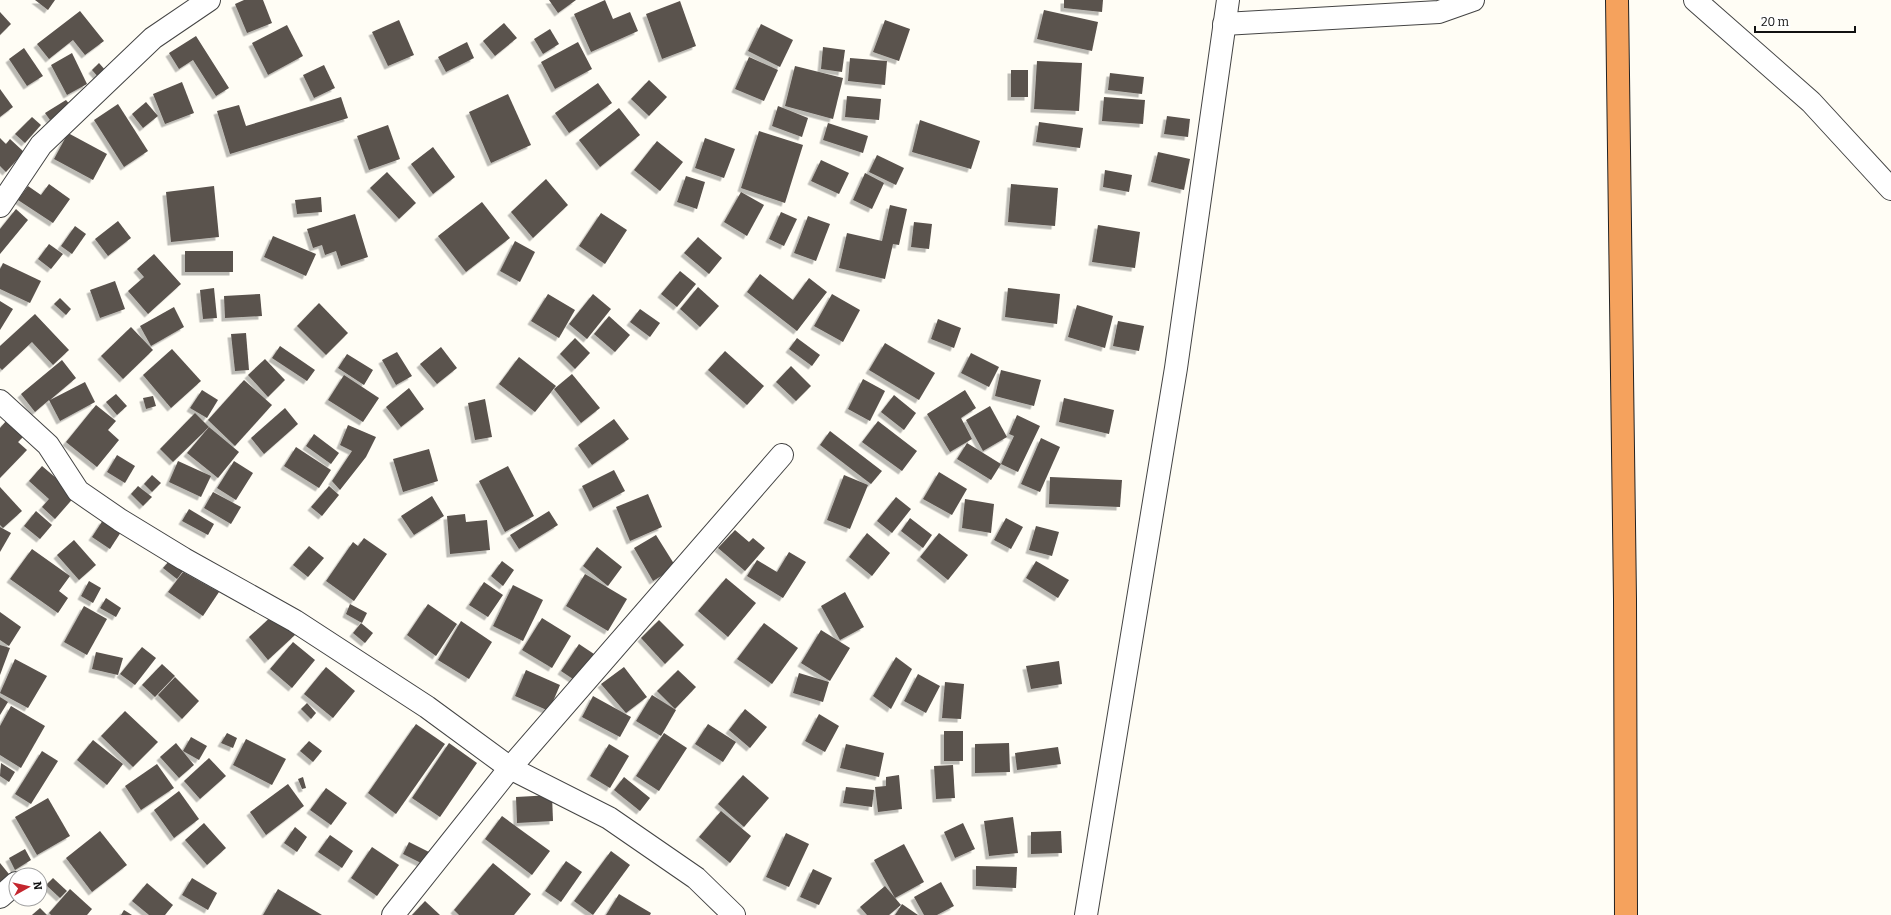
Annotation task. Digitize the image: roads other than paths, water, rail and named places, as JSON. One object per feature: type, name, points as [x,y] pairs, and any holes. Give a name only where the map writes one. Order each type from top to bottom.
[{"type":"highway","points":[[1617,0],[1625,607],[1626,915]]},
{"type":"street","points":[[0,206],[41,145],[154,38],[209,0]]},
{"type":"street","points":[[1086,915],[1176,368],[1228,0]]},
{"type":"street","points":[[1224,24],[1439,12],[1473,0]]},
{"type":"street","points":[[1695,0],[1811,102],[1891,189]]},
{"type":"street","points":[[0,401],[48,445],[78,491],[120,520],[184,559],[295,621],[427,707],[510,768],[609,818],[696,878],[734,915]]},
{"type":"street","points":[[393,915],[510,768],[782,455]]},
{"type":"street","points":[[0,898],[8,890]]}]
